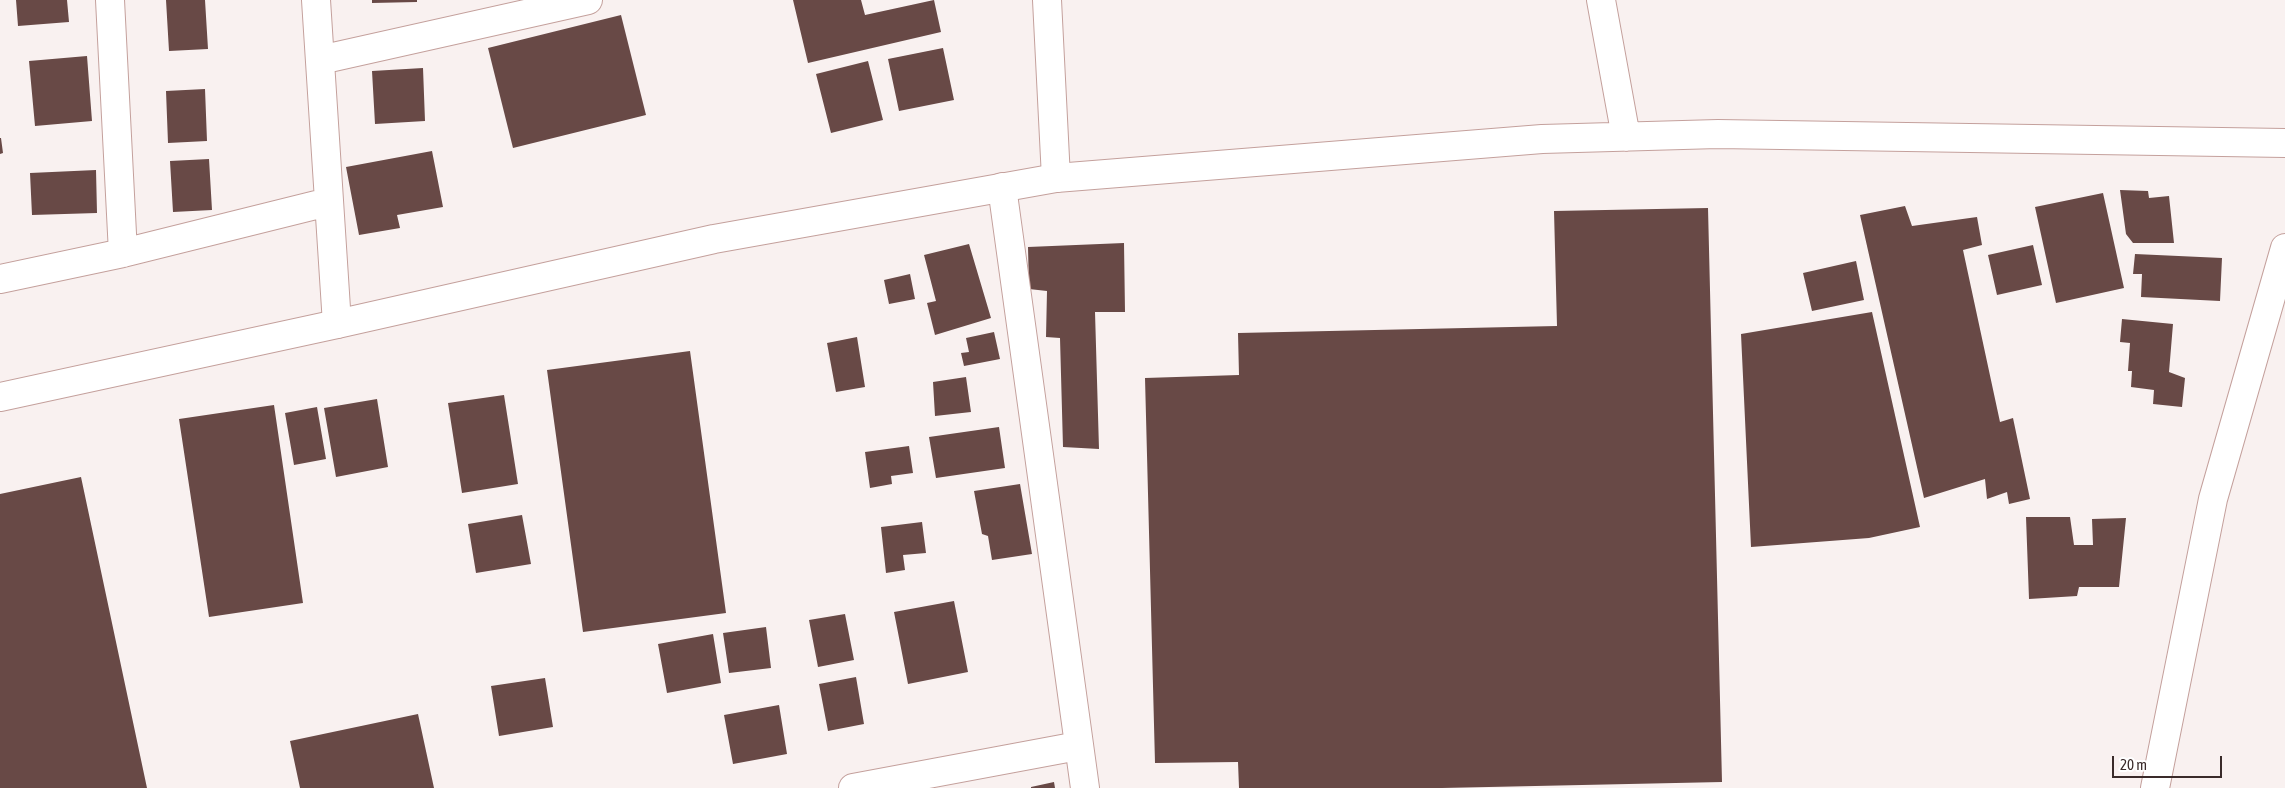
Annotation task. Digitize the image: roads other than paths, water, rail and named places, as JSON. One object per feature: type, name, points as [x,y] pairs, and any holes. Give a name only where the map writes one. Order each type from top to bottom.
[{"type":"street","points":[[110,0],[123,253]]},
{"type":"street","points":[[316,0],[337,324]]},
{"type":"street","points":[[320,60],[530,7],[588,0]]},
{"type":"street","points":[[1048,0],[1056,178]]},
{"type":"street","points":[[1602,0],[1626,137]]},
{"type":"street","points":[[0,397],[337,324],[714,238],[1056,178],[1542,139],[1718,134],[2285,143]]},
{"type":"street","points":[[1002,187],[1085,788]]},
{"type":"street","points":[[0,279],[123,253],[328,202]]},
{"type":"street","points":[[2155,788],[2213,499],[2285,248]]},
{"type":"street","points":[[853,788],[1078,746]]}]
